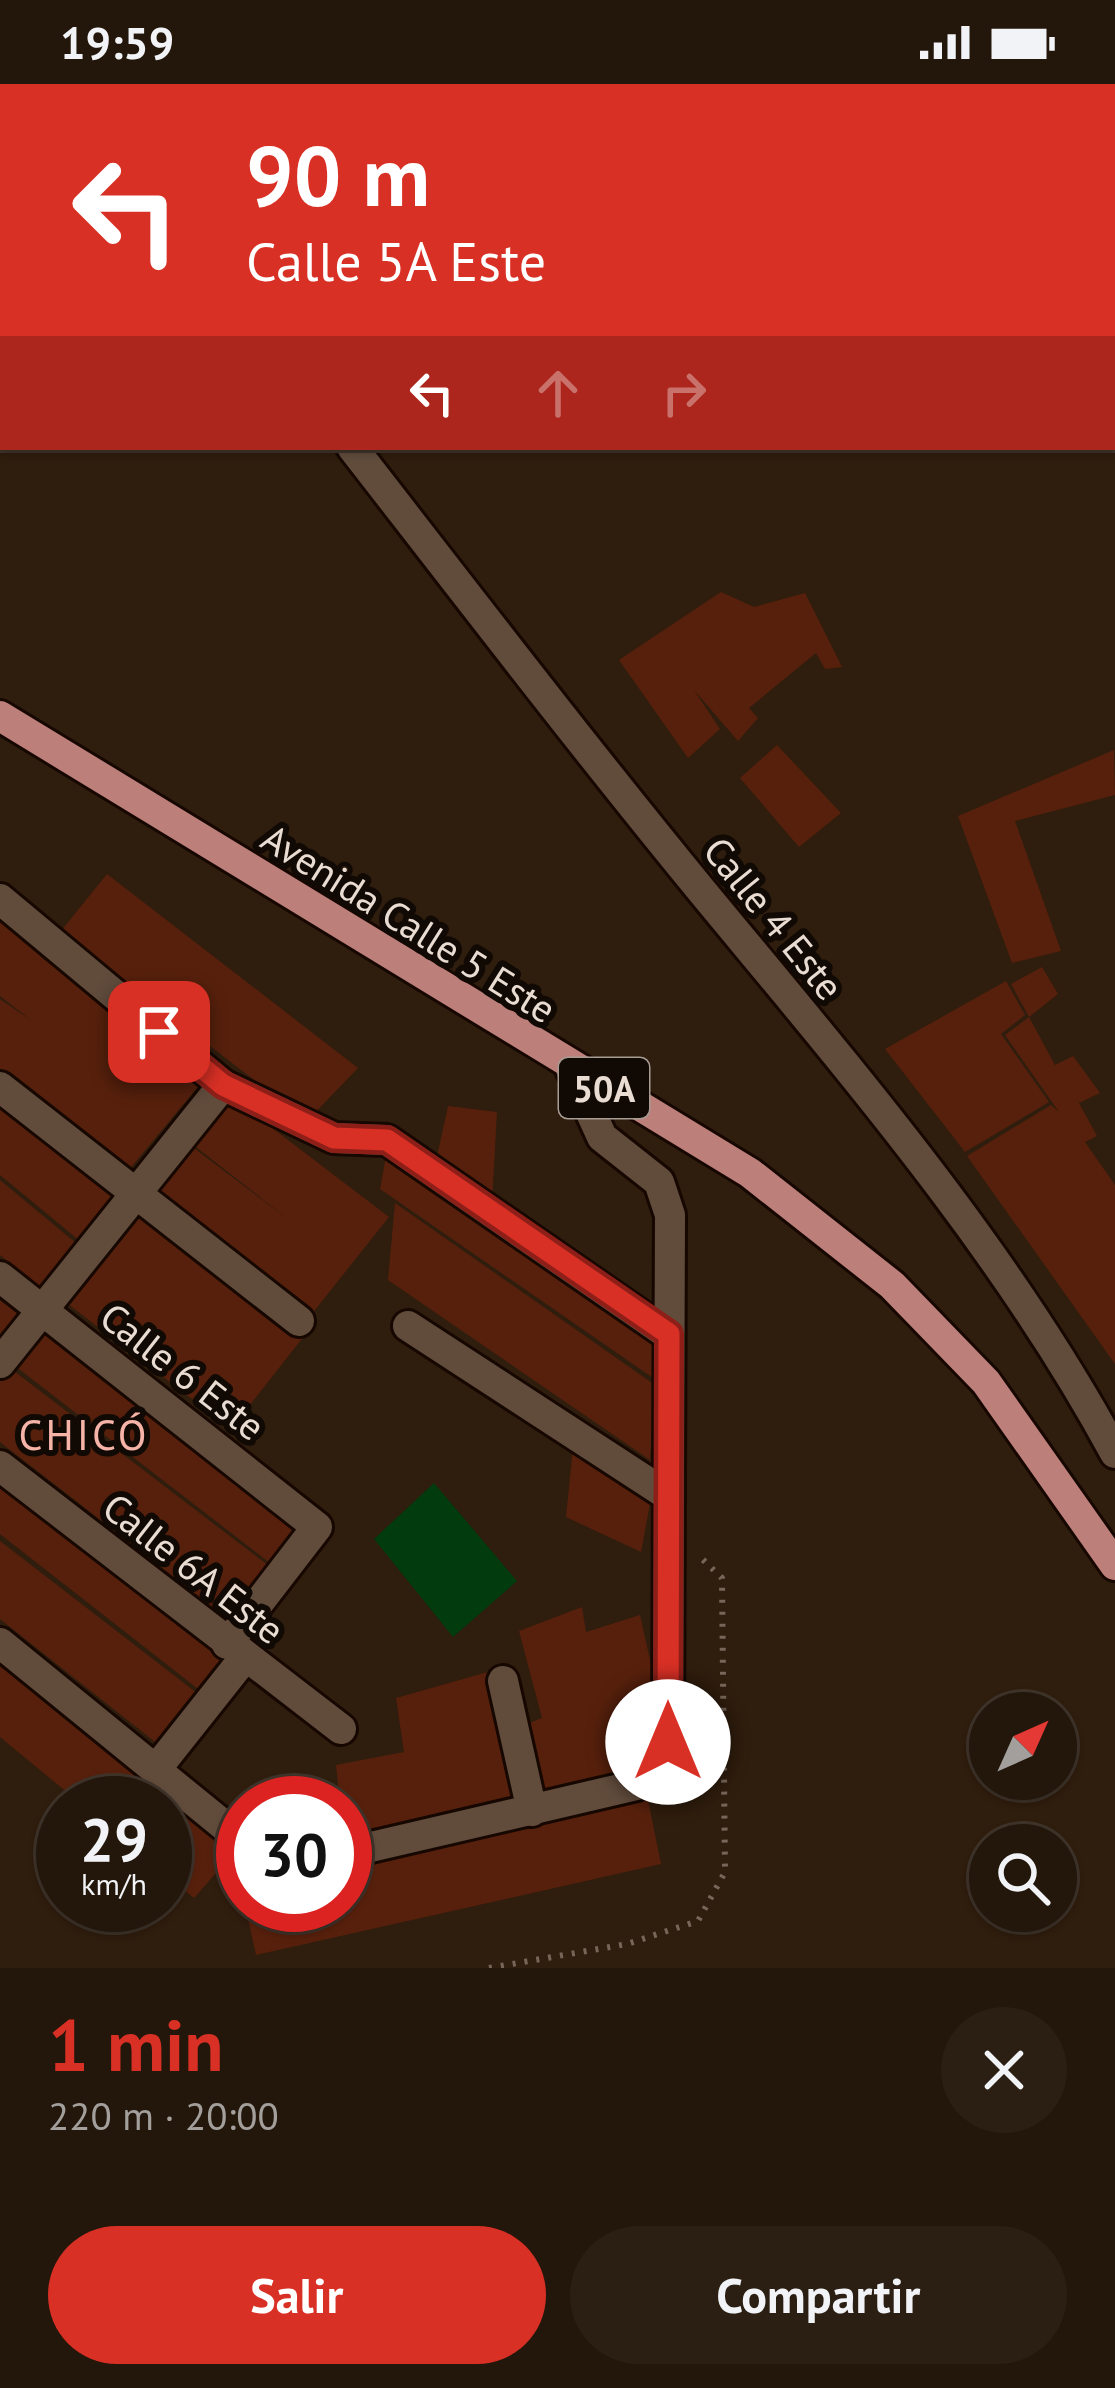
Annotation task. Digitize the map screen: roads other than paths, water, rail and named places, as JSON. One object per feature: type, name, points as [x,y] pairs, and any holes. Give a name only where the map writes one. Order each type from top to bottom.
[{"type":"main road","name":"Avenida Calle 5 Este","points":[[0,716],[571,1069],[750,1173],[892,1285],[986,1382],[1115,1565]]},
{"type":"street","name":"Calle 4 Este","points":[[354,450],[615,785],[849,1070],[1065,1359],[1115,1453]]},
{"type":"street","points":[[0,899],[223,1085],[334,1138],[387,1140],[669,1334]]},
{"type":"street","points":[[372,1847],[637,1785],[658,1768],[668,1742],[670,1215],[658,1182],[602,1137],[571,1069]]},
{"type":"street","points":[[0,1363],[223,1085]]},
{"type":"street","points":[[0,1088],[299,1321]]},
{"type":"street","name":"Calle 6 Este","points":[[0,1277],[317,1527],[236,1651]]},
{"type":"street","points":[[408,1326],[669,1496]]},
{"type":"street","name":"Calle 6A Este","points":[[0,1466],[341,1730]]},
{"type":"street","points":[[0,1643],[216,1818]]},
{"type":"street","points":[[158,1768],[236,1651]]},
{"type":"street","points":[[503,1681],[532,1811]]},
{"type":"district","name":"CHICÓ","points":[[84,1434]]}]
